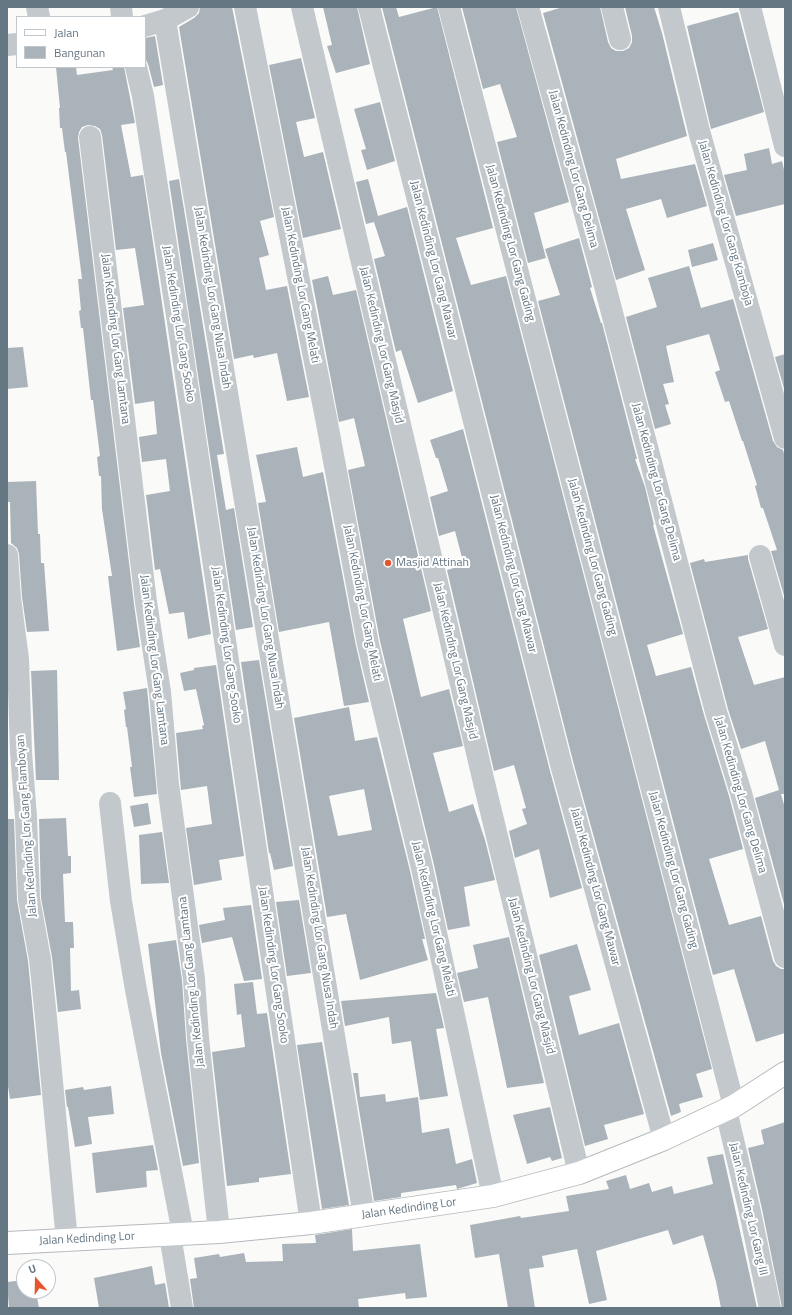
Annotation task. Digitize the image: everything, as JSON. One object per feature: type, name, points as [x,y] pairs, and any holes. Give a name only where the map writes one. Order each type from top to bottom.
[{"type":"main road","name":"Jalan Kedinding Lor","points":[[7,1243],[219,1232],[311,1223],[493,1196],[579,1173],[664,1139],[730,1108],[785,1073]]},
{"type":"street","points":[[155,23],[188,7]]},
{"type":"street","name":"Jalan Kedinding Lor Gang Melati","points":[[245,7],[368,644],[422,868],[493,1196]]},
{"type":"street","name":"Jalan Kedinding Lor Gang Masjid","points":[[302,7],[483,776],[579,1173]]},
{"type":"street","name":"Jalan Kedinding Lor Gang Mawar","points":[[369,7],[562,768],[664,1139]]},
{"type":"street","name":"Jalan Kedinding Lor Gang Gading","points":[[449,7],[730,1108]]},
{"type":"street","name":"Jalan Kedinding Lor Gang Delima","points":[[528,7],[604,282],[716,712],[741,793],[785,957]]},
{"type":"street","points":[[612,7],[620,39]]},
{"type":"street","name":"Jalan Kedinding Lor Gang Kamboja","points":[[669,7],[699,131],[785,438]]},
{"type":"street","points":[[750,7],[785,146]]},
{"type":"street","name":"Jalan Kedinding Lor Gang Nusa Indah","points":[[155,23],[364,1216]]},
{"type":"street","name":"Jalan Kedinding Lor Gang Sooko","points":[[136,68],[144,104],[179,330],[311,1223]]},
{"type":"street","name":"Jalan Kedinding Lor Gang Lamtana","points":[[90,137],[146,602],[160,692],[168,784],[194,979],[198,1038],[219,1232]]},
{"type":"street","name":"Jalan Kedinding Lor Gang Flamboyan","points":[[7,555],[10,598],[18,659],[21,752],[26,817],[29,899],[40,959],[67,1241]]},
{"type":"street","points":[[760,556],[785,645]]},
{"type":"street","points":[[110,803],[121,901],[176,1234],[182,1308]]},
{"type":"street","name":"Jalan Kedinding Lor Gang III","points":[[730,1108],[770,1308]]},
{"type":"building","points":[[200,7],[232,7],[274,217],[260,221],[269,255],[259,258],[266,290],[287,286],[309,397],[287,401],[277,353],[254,358],[253,355],[234,359],[179,27],[194,18],[199,13]]},
{"type":"building","points":[[323,7],[357,7],[370,64],[336,73],[327,46],[332,45]]},
{"type":"building","points":[[382,7],[396,7],[399,17],[437,7],[493,228],[456,238],[471,285],[506,276],[712,1069],[696,1074],[703,1097],[679,1104],[681,1112],[671,1116],[574,765]]},
{"type":"building","points":[[462,7],[516,7],[569,202],[534,213],[546,258],[528,263],[497,142],[517,137],[500,84],[483,89]]},
{"type":"building","points":[[563,7],[600,7],[608,42],[611,48],[616,51],[623,51],[629,48],[632,42],[625,7],[654,7],[662,33],[687,136],[616,159],[621,179],[695,164],[707,206],[667,218],[661,199],[626,209],[645,270],[616,280],[543,13]]},
{"type":"building","points":[[738,12],[764,112],[711,129],[687,26]]},
{"type":"building","points":[[155,36],[163,85],[154,87],[146,60],[146,38]]},
{"type":"building","points":[[301,58],[315,118],[296,122],[304,157],[323,152],[341,229],[303,238],[269,65]]},
{"type":"building","points":[[56,68],[76,68],[77,75],[113,70],[112,68],[124,68],[135,123],[121,125],[131,177],[143,175],[211,634],[188,639],[184,612],[169,614],[160,569],[155,570],[146,495],[170,491],[166,459],[142,462],[139,437],[157,434],[154,401],[135,404],[123,308],[144,305],[135,248],[116,250],[102,135],[100,129],[95,126],[88,125],[82,127],[78,138],[140,647],[117,651],[108,576],[112,576],[102,509],[101,476],[99,476],[97,457],[100,456],[93,400],[91,400],[83,328],[81,328],[79,311],[81,310],[78,279],[82,279],[66,152],[62,128],[60,128],[60,108]]},
{"type":"building","points":[[380,102],[395,161],[367,170],[361,150],[366,149],[354,109]]},
{"type":"building","points":[[769,148],[772,164],[782,161],[785,174],[785,204],[736,216],[724,175],[747,170],[744,154]]},
{"type":"building","points":[[179,179],[224,454],[217,455],[226,510],[234,508],[253,627],[236,630],[169,181]]},
{"type":"building","points":[[368,179],[378,216],[407,207],[453,391],[418,403],[401,350],[396,352],[374,259],[385,256],[374,222],[366,224],[356,182]]},
{"type":"building","points":[[579,238],[592,287],[590,288],[602,323],[637,459],[635,459],[645,487],[653,525],[683,634],[647,645],[656,676],[691,667],[729,796],[743,849],[709,859],[729,925],[761,916],[773,961],[776,966],[781,969],[785,969],[785,1033],[756,1042],[734,969],[713,975],[538,301],[560,295],[545,249]]},
{"type":"building","points":[[713,243],[718,260],[692,267],[688,250]]},
{"type":"building","points":[[689,266],[701,308],[733,299],[773,441],[777,447],[783,450],[785,457],[785,599],[771,551],[777,550],[763,508],[761,508],[755,486],[757,485],[743,441],[729,401],[725,402],[715,372],[720,370],[709,334],[666,346],[674,382],[663,384],[669,404],[665,405],[671,424],[655,429],[626,317],[657,307],[648,278]]},
{"type":"building","points":[[328,276],[333,295],[356,290],[431,611],[403,619],[421,697],[449,689],[463,746],[433,753],[449,812],[473,804],[485,840],[495,880],[464,887],[470,926],[448,930],[434,865],[380,641],[348,470],[365,466],[354,418],[339,422],[312,280]]},
{"type":"building","points":[[23,347],[28,387],[7,389],[7,348]]},
{"type":"building","points":[[785,354],[785,392],[775,357]]},
{"type":"building","points":[[463,429],[550,771],[582,888],[550,898],[539,849],[515,858],[509,831],[527,824],[522,809],[526,808],[514,765],[494,771],[447,570],[464,565],[455,531],[439,536],[430,497],[448,491],[438,458],[436,458],[430,440]]},
{"type":"building","points":[[297,447],[303,477],[323,472],[356,646],[369,702],[344,706],[329,622],[279,632],[258,503],[266,502],[256,455]]},
{"type":"building","points":[[36,481],[38,534],[40,534],[41,563],[44,563],[49,631],[27,632],[22,597],[19,554],[17,548],[11,543],[10,502],[7,502],[7,482]]},
{"type":"building","points":[[748,555],[768,629],[738,637],[754,685],[785,677],[785,794],[781,794],[785,808],[785,908],[755,798],[779,790],[765,741],[741,749],[728,709],[690,563],[704,559],[705,562]]},
{"type":"building","points":[[259,660],[293,866],[274,870],[269,853],[241,662]]},
{"type":"building","points":[[216,665],[244,856],[219,860],[222,880],[194,885],[186,828],[212,824],[207,786],[181,790],[176,733],[203,729],[202,726],[204,725],[196,689],[184,691],[180,673],[194,670],[194,668]]},
{"type":"building","points":[[57,670],[59,780],[36,780],[31,671]]},
{"type":"building","points":[[147,688],[157,794],[134,797],[130,767],[132,767],[124,710],[126,709],[123,692]]},
{"type":"building","points":[[349,707],[355,741],[377,737],[410,871],[425,939],[422,939],[428,960],[360,980],[346,914],[327,917],[294,718]],"holes":[[[364,789],[372,830],[338,836],[329,796]]]},
{"type":"building","points":[[148,803],[151,824],[134,827],[130,806]]},
{"type":"building","points":[[66,818],[68,856],[71,856],[71,873],[63,874],[65,922],[73,922],[74,948],[70,948],[71,991],[79,990],[81,1009],[58,1012],[52,957],[41,898],[39,819]]},
{"type":"building","points":[[7,819],[14,819],[17,900],[28,961],[41,1095],[10,1099],[7,1080]]},
{"type":"building","points":[[162,832],[169,883],[141,884],[139,835]]},
{"type":"building","points":[[299,900],[311,973],[287,976],[276,902]]},
{"type":"building","points":[[251,905],[262,979],[244,981],[232,937],[202,943],[199,925],[225,920],[223,908]]},
{"type":"building","points":[[509,937],[544,1083],[507,1088],[488,997],[464,1002],[457,973],[478,968],[473,945]]},
{"type":"building","points":[[176,940],[182,980],[186,1039],[199,1163],[183,1166],[161,1053],[148,944]]},
{"type":"building","points":[[577,944],[591,990],[569,996],[579,1035],[619,1023],[644,1114],[604,1125],[608,1139],[585,1146],[539,955]]},
{"type":"building","points":[[253,982],[257,1014],[267,1013],[291,1174],[259,1178],[259,1182],[227,1186],[212,1052],[245,1047],[241,1014],[237,1015],[234,984]]},
{"type":"building","points":[[436,993],[444,1028],[436,1029],[448,1096],[420,1100],[411,1041],[392,1044],[389,1017],[345,1026],[341,1001]]},
{"type":"building","points":[[322,1042],[349,1205],[322,1209],[297,1045]]},
{"type":"building","points":[[353,1073],[358,1073],[360,1097],[385,1094],[386,1102],[418,1097],[422,1133],[449,1128],[456,1164],[472,1159],[477,1183],[457,1189],[456,1185],[401,1193],[401,1197],[374,1201]]},
{"type":"building","points":[[111,1086],[114,1114],[88,1117],[92,1144],[75,1147],[65,1090],[83,1087],[84,1090]]},
{"type":"building","points":[[550,1107],[562,1158],[552,1161],[550,1157],[527,1164],[513,1115]]},
{"type":"building","points":[[785,1122],[785,1308],[782,1308],[748,1148],[764,1144],[761,1130]]},
{"type":"building","points":[[153,1145],[158,1170],[146,1171],[147,1187],[96,1193],[92,1153]]},
{"type":"building","points":[[723,1154],[757,1308],[721,1308],[716,1282],[703,1235],[673,1245],[668,1230],[596,1251],[607,1300],[589,1304],[577,1249],[542,1256],[544,1267],[529,1269],[535,1308],[508,1308],[499,1254],[475,1258],[470,1225],[520,1216],[521,1218],[569,1211],[566,1196],[609,1189],[606,1181],[626,1175],[630,1189],[649,1183],[652,1192],[672,1186],[674,1194],[713,1184],[707,1157]]},
{"type":"building","points":[[352,1229],[353,1251],[420,1244],[427,1297],[406,1299],[405,1293],[358,1299],[359,1308],[194,1308],[190,1279],[197,1278],[194,1258],[219,1254],[220,1257],[244,1253],[246,1262],[283,1261],[282,1244],[316,1243],[315,1235]]},
{"type":"building","points":[[152,1266],[155,1285],[165,1283],[169,1308],[99,1308],[94,1278]]},
{"type":"building","points":[[16,1281],[16,1299],[37,1299],[39,1308],[9,1308],[7,1282]]},
{"type":"place","name":"Masjid Attinah","points":[[388,563]]}]
